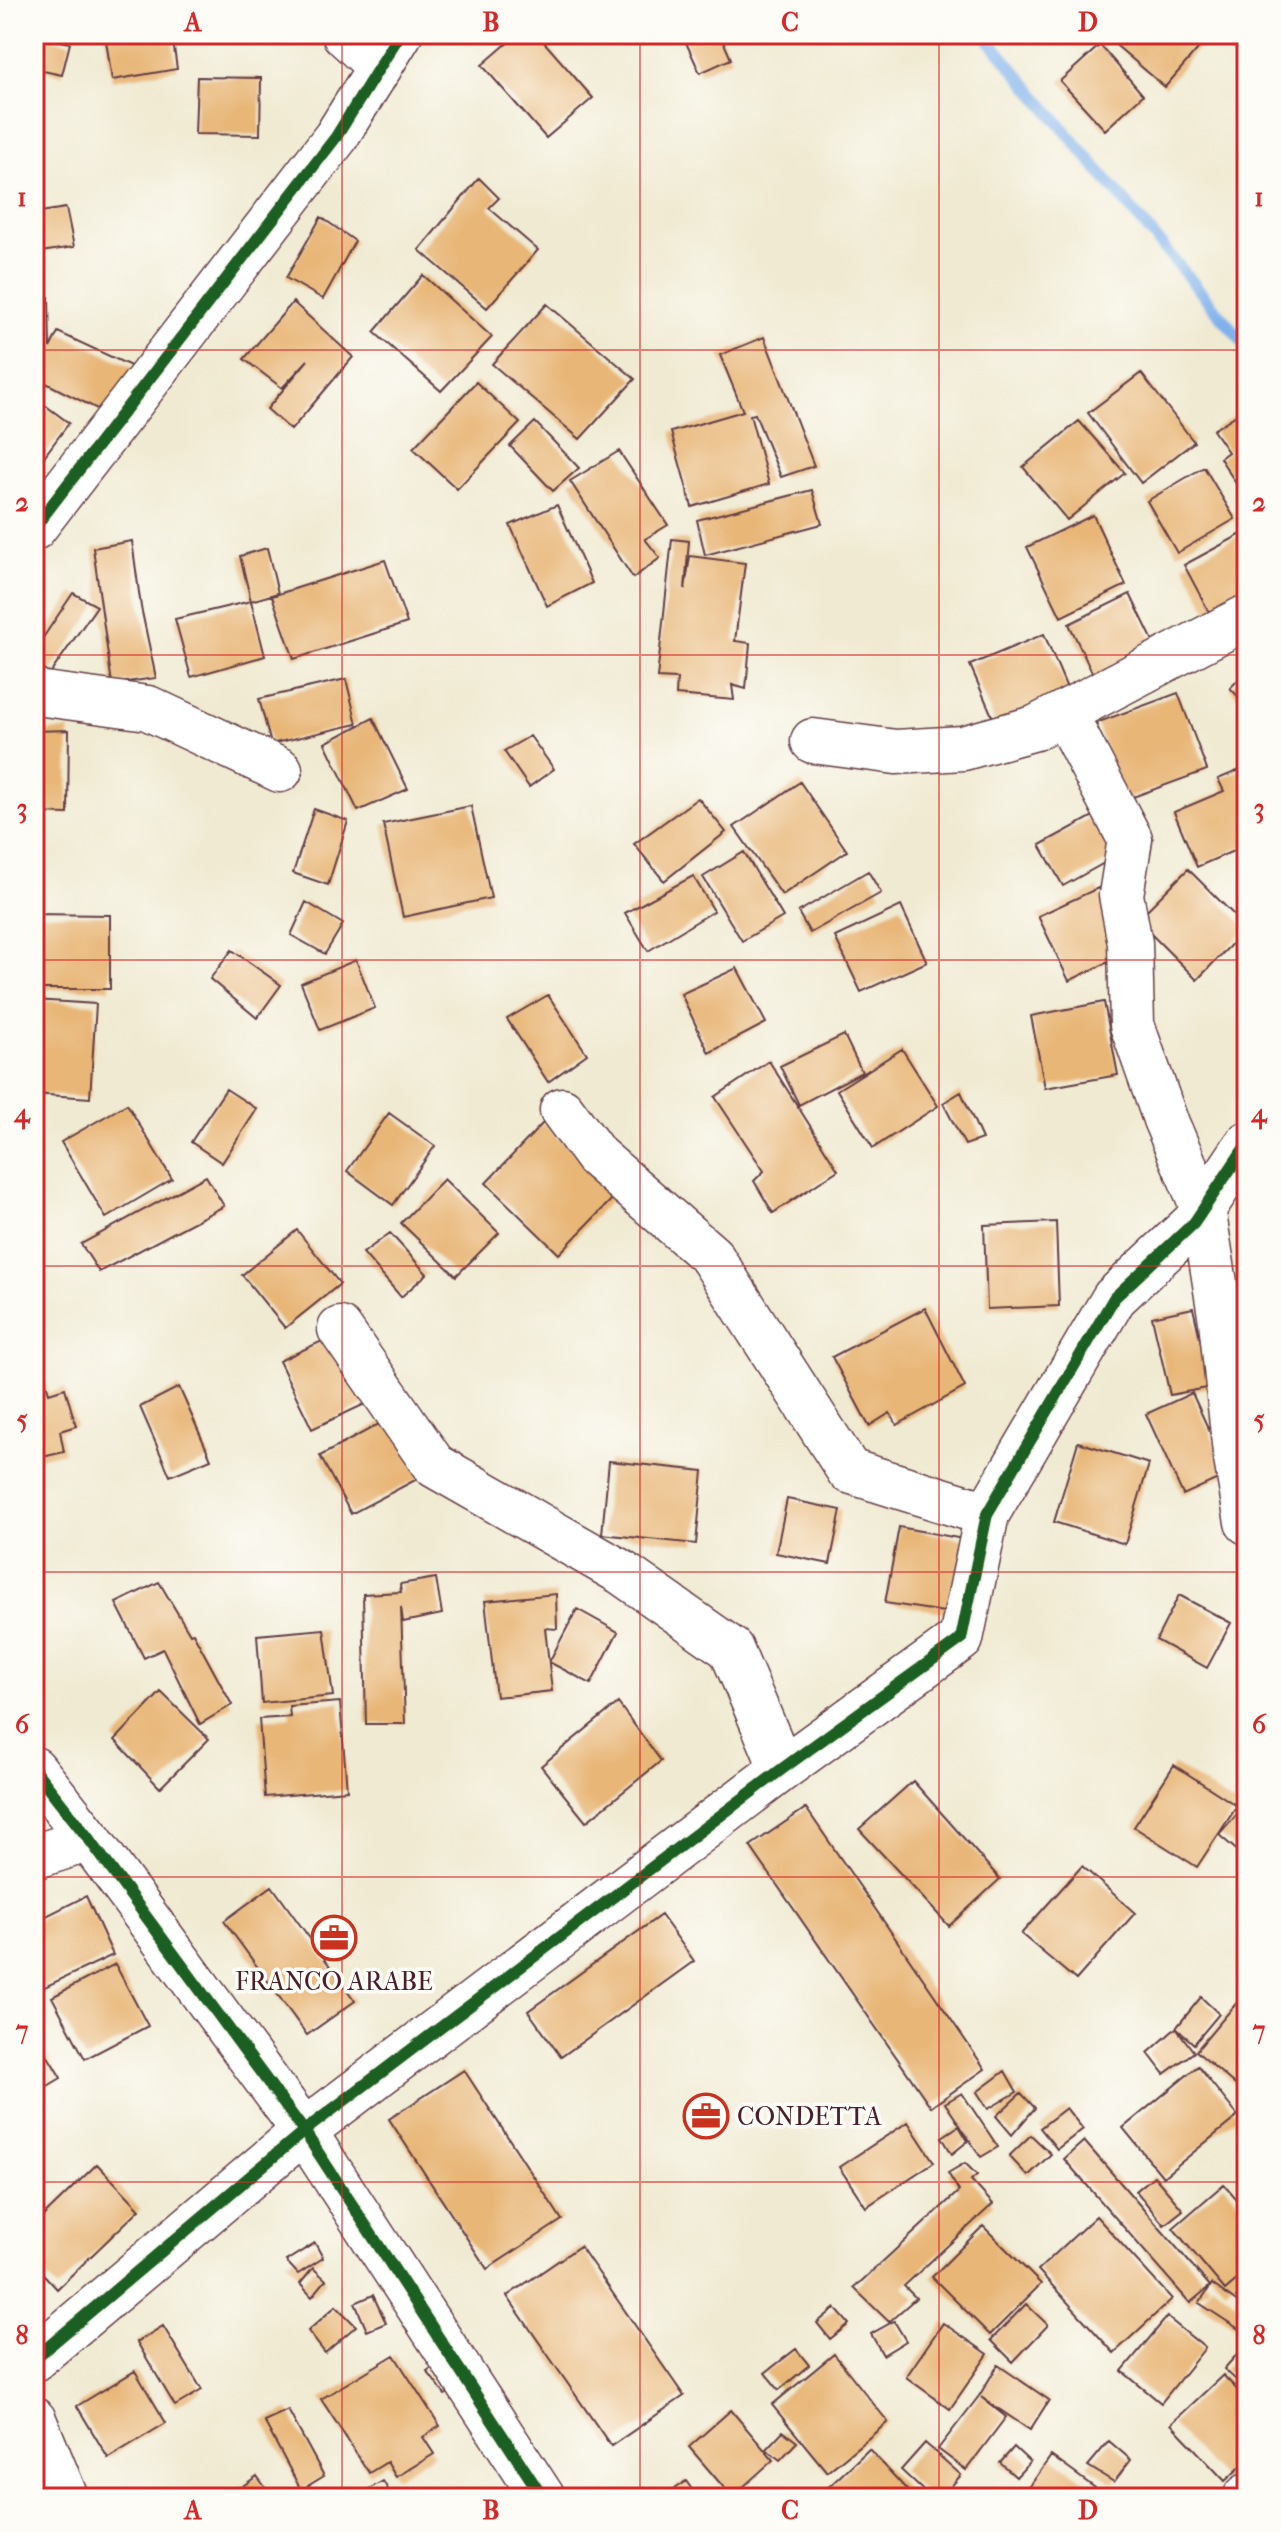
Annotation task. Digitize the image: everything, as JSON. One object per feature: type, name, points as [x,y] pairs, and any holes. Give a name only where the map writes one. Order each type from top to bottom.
[{"type":"street","points":[[34,528],[336,137],[390,50],[344,34]]},
{"type":"street","points":[[813,741],[896,752],[963,748],[1035,728],[1247,617]]},
{"type":"street","points":[[34,690],[37,693],[148,708],[280,770]]},
{"type":"street","points":[[1064,713],[1130,839],[1121,895],[1130,943],[1132,1025],[1165,1119],[1203,1208],[1247,1522]]},
{"type":"street","points":[[562,1110],[596,1156],[711,1256],[849,1471],[987,1514]]},
{"type":"street","points":[[34,2359],[304,2131],[782,1769],[961,1639],[987,1514],[1114,1298],[1194,1223],[1247,1144]]},
{"type":"street","points":[[340,1329],[434,1465],[621,1572],[731,1649],[782,1769]]},
{"type":"street","points":[[34,1769],[304,2131],[543,2498]]},
{"type":"street","points":[[34,1857],[89,1839]]},
{"type":"street","points":[[34,2420],[66,2498]]},
{"type":"building","points":[[105,34],[172,34],[177,69],[112,80]]},
{"type":"building","points":[[518,34],[537,34],[593,98],[546,138],[482,65]]},
{"type":"building","points":[[682,34],[720,34],[731,59],[700,73]]},
{"type":"building","points":[[1103,34],[1211,34],[1165,87]]},
{"type":"building","points":[[34,35],[70,43],[62,75],[34,69]]},
{"type":"building","points":[[1100,45],[1143,95],[1105,130],[1060,81]]},
{"type":"building","points":[[197,77],[261,78],[260,135],[195,134]]},
{"type":"building","points":[[37,113],[44,170],[34,170],[34,114]]},
{"type":"building","points":[[479,178],[499,198],[489,208],[538,250],[487,308],[419,250]]},
{"type":"building","points":[[66,208],[74,247],[34,253],[34,213]]},
{"type":"building","points":[[321,217],[355,241],[323,299],[286,278]]},
{"type":"building","points":[[423,275],[492,337],[441,391],[374,332]]},
{"type":"building","points":[[34,297],[49,297],[50,348],[58,332],[135,368],[113,417],[34,377],[45,356],[34,357]]},
{"type":"building","points":[[293,302],[353,357],[291,430],[267,409],[308,360],[282,388],[244,359]]},
{"type":"building","points":[[547,304],[635,379],[580,439],[492,364]]},
{"type":"building","points":[[764,337],[814,466],[781,477],[755,414],[750,415],[769,484],[692,507],[671,432],[743,411],[720,355]]},
{"type":"building","points":[[1141,373],[1194,442],[1141,483],[1088,413]]},
{"type":"building","points":[[476,382],[520,423],[457,489],[413,448]]},
{"type":"building","points":[[34,397],[69,423],[34,470]]},
{"type":"building","points":[[1247,408],[1247,501],[1220,458],[1228,452],[1213,430]]},
{"type":"building","points":[[1079,421],[1125,473],[1067,520],[1023,467]]},
{"type":"building","points":[[535,422],[579,468],[553,491],[510,446]]},
{"type":"building","points":[[619,451],[668,525],[645,539],[660,558],[633,578],[570,481]]},
{"type":"building","points":[[1204,467],[1235,519],[1177,553],[1147,501]]},
{"type":"building","points":[[812,490],[822,524],[705,555],[697,520]]},
{"type":"building","points":[[557,505],[592,583],[547,606],[510,525]]},
{"type":"building","points":[[1093,515],[1126,585],[1061,617],[1027,547]]},
{"type":"building","points":[[1247,531],[1247,609],[1216,625],[1184,565]]},
{"type":"building","points":[[672,539],[689,541],[685,589],[690,556],[745,563],[735,641],[750,643],[746,689],[732,685],[734,700],[676,695],[677,679],[657,678]]},
{"type":"building","points":[[132,541],[141,607],[156,678],[112,684],[93,548]]},
{"type":"building","points":[[267,548],[278,593],[251,601],[240,556]]},
{"type":"building","points":[[385,560],[407,623],[294,659],[272,596]]},
{"type":"building","points":[[73,593],[97,606],[40,688],[34,684],[34,651]]},
{"type":"building","points":[[1130,594],[1160,655],[1098,685],[1069,624]]},
{"type":"building","points":[[251,601],[265,656],[191,677],[175,619]]},
{"type":"building","points":[[1044,634],[1072,700],[999,732],[970,665]]},
{"type":"building","points":[[1247,671],[1247,706],[1230,688]]},
{"type":"building","points":[[346,679],[357,724],[271,744],[259,699]]},
{"type":"building","points":[[1178,693],[1207,770],[1125,800],[1096,723]]},
{"type":"building","points":[[373,718],[408,789],[358,811],[325,743]]},
{"type":"building","points":[[69,730],[68,814],[34,813],[34,731]]},
{"type":"building","points":[[530,736],[554,769],[529,787],[504,751]]},
{"type":"building","points":[[1242,769],[1247,782],[1247,845],[1197,867],[1174,812],[1224,791],[1218,779]]},
{"type":"building","points":[[800,782],[847,851],[782,895],[734,827]]},
{"type":"building","points":[[698,798],[726,832],[664,881],[634,844]]},
{"type":"building","points":[[471,806],[491,898],[403,917],[383,824]]},
{"type":"building","points":[[314,809],[348,821],[328,885],[293,873]]},
{"type":"building","points":[[1106,809],[1129,849],[1063,886],[1040,845]]},
{"type":"building","points":[[744,852],[783,917],[742,941],[703,877]]},
{"type":"building","points":[[1188,869],[1247,928],[1197,980],[1137,920]]},
{"type":"building","points":[[868,871],[881,893],[810,933],[798,912]]},
{"type":"building","points":[[693,876],[714,911],[648,951],[625,913]]},
{"type":"building","points":[[1098,888],[1129,952],[1069,981],[1038,916]]},
{"type":"building","points":[[306,902],[343,924],[325,954],[291,935]]},
{"type":"building","points":[[901,906],[927,962],[861,992],[835,937]]},
{"type":"building","points":[[34,914],[110,915],[110,989],[34,989]]},
{"type":"building","points":[[232,950],[281,985],[257,1018],[210,979]]},
{"type":"building","points":[[356,960],[375,1008],[320,1030],[301,983]]},
{"type":"building","points":[[737,968],[766,1023],[709,1053],[681,994]]},
{"type":"building","points":[[548,995],[587,1054],[548,1082],[507,1019]]},
{"type":"building","points":[[34,1000],[96,1004],[90,1098],[34,1094]]},
{"type":"building","points":[[1104,1002],[1118,1075],[1045,1088],[1031,1016]]},
{"type":"building","points":[[844,1035],[862,1072],[799,1105],[780,1066]]},
{"type":"building","points":[[902,1049],[938,1106],[873,1148],[837,1090]]},
{"type":"building","points":[[769,1061],[838,1170],[773,1213],[754,1181],[764,1171],[715,1097]]},
{"type":"building","points":[[226,1089],[257,1109],[222,1163],[191,1142]]},
{"type":"building","points":[[961,1092],[982,1139],[965,1145],[943,1103]]},
{"type":"building","points":[[127,1104],[172,1179],[106,1218],[61,1142]]},
{"type":"building","points":[[389,1113],[435,1146],[393,1205],[347,1171]]},
{"type":"building","points":[[543,1123],[617,1194],[559,1254],[486,1183]]},
{"type":"building","points":[[206,1176],[224,1206],[99,1272],[81,1244]]},
{"type":"building","points":[[444,1179],[499,1233],[456,1276],[401,1223]]},
{"type":"building","points":[[1056,1222],[1059,1306],[987,1309],[984,1225]]},
{"type":"building","points":[[297,1230],[340,1284],[285,1328],[242,1275]]},
{"type":"building","points":[[390,1233],[427,1274],[401,1297],[363,1253]]},
{"type":"building","points":[[925,1308],[965,1387],[897,1425],[890,1413],[869,1426],[832,1357]]},
{"type":"building","points":[[1193,1308],[1211,1387],[1170,1395],[1152,1317]]},
{"type":"building","points":[[333,1336],[365,1404],[312,1429],[279,1361]]},
{"type":"building","points":[[45,1380],[49,1393],[65,1388],[76,1426],[60,1431],[64,1452],[34,1459],[34,1383]]},
{"type":"building","points":[[179,1387],[211,1459],[170,1476],[140,1407]]},
{"type":"building","points":[[1192,1393],[1229,1474],[1183,1495],[1146,1414]]},
{"type":"building","points":[[390,1418],[421,1477],[351,1514],[320,1456]]},
{"type":"building","points":[[1078,1442],[1149,1464],[1125,1544],[1054,1522]]},
{"type":"building","points":[[609,1461],[703,1471],[696,1544],[602,1534]]},
{"type":"building","points":[[787,1499],[841,1510],[830,1564],[776,1553]]},
{"type":"building","points":[[899,1527],[974,1541],[964,1615],[885,1603]]},
{"type":"building","points":[[436,1578],[442,1614],[403,1622],[401,1607],[405,1724],[366,1724],[363,1594],[401,1592],[400,1584]]},
{"type":"building","points":[[159,1582],[190,1634],[193,1633],[232,1705],[200,1724],[163,1649],[144,1658],[116,1603]]},
{"type":"building","points":[[556,1594],[557,1629],[545,1628],[552,1691],[496,1697],[485,1601]]},
{"type":"building","points":[[1179,1595],[1231,1623],[1207,1668],[1156,1640]]},
{"type":"building","points":[[577,1609],[618,1632],[591,1684],[549,1662]]},
{"type":"building","points":[[324,1629],[333,1696],[262,1703],[257,1635]]},
{"type":"building","points":[[161,1692],[209,1739],[160,1788],[115,1740]]},
{"type":"building","points":[[340,1702],[347,1790],[265,1797],[259,1719],[290,1717],[289,1706]]},
{"type":"building","points":[[618,1703],[661,1761],[586,1822],[541,1766]]},
{"type":"building","points":[[1174,1765],[1237,1806],[1197,1867],[1134,1827]]},
{"type":"building","points":[[913,1781],[1000,1879],[949,1926],[859,1829]]},
{"type":"building","points":[[1247,1803],[1247,1859],[1219,1835]]},
{"type":"building","points":[[806,1808],[985,2069],[931,2107],[750,1846]]},
{"type":"building","points":[[1082,1866],[1135,1913],[1076,1980],[1021,1934]]},
{"type":"building","points":[[272,1886],[355,2001],[307,2035],[224,1921]]},
{"type":"building","points":[[86,1896],[113,1955],[34,1992],[34,1922]]},
{"type":"building","points":[[661,1915],[694,1961],[561,2057],[528,2011]]},
{"type":"building","points":[[115,1964],[148,2026],[85,2059],[52,1997]]},
{"type":"building","points":[[1245,1993],[1247,2081],[1240,2089],[1196,2051]]},
{"type":"building","points":[[1201,1997],[1219,2014],[1194,2044],[1176,2028]]},
{"type":"building","points":[[1176,2028],[1194,2052],[1164,2074],[1148,2053]]},
{"type":"building","points":[[34,2033],[61,2078],[34,2094]]},
{"type":"building","points":[[1198,2066],[1238,2116],[1163,2177],[1123,2128]]},
{"type":"building","points":[[464,2070],[562,2220],[487,2269],[389,2119]]},
{"type":"building","points":[[1005,2071],[1017,2092],[988,2109],[977,2092]]},
{"type":"building","points":[[962,2093],[998,2147],[981,2157],[945,2103]]},
{"type":"building","points":[[1021,2093],[1035,2108],[1012,2135],[996,2116]]},
{"type":"building","points":[[1066,2108],[1083,2129],[1057,2149],[1040,2128]]},
{"type":"building","points":[[908,2122],[934,2162],[866,2207],[839,2167]]},
{"type":"building","points":[[959,2126],[968,2141],[952,2154],[942,2137]]},
{"type":"building","points":[[1031,2135],[1051,2154],[1028,2176],[1009,2156]]},
{"type":"building","points":[[1084,2141],[1210,2286],[1190,2303],[1064,2159]]},
{"type":"building","points":[[965,2163],[977,2175],[971,2180],[993,2204],[904,2286],[916,2298],[889,2322],[854,2288],[959,2191],[948,2173]]},
{"type":"building","points":[[97,2164],[140,2209],[57,2289],[34,2264],[34,2225]]},
{"type":"building","points":[[1154,2176],[1183,2210],[1164,2225],[1136,2191]]},
{"type":"building","points":[[1224,2184],[1247,2211],[1247,2271],[1225,2290],[1173,2228]]},
{"type":"building","points":[[1096,2216],[1172,2299],[1114,2353],[1038,2270]]},
{"type":"building","points":[[983,2226],[1041,2284],[990,2335],[932,2277]]},
{"type":"building","points":[[315,2243],[323,2258],[298,2274],[286,2261]]},
{"type":"building","points":[[580,2246],[684,2396],[611,2446],[507,2296]]},
{"type":"building","points":[[313,2268],[326,2280],[312,2297],[300,2284]]},
{"type":"building","points":[[1212,2284],[1247,2310],[1245,2333],[1199,2303]]},
{"type":"building","points":[[1247,2287],[1247,2307],[1236,2298]]},
{"type":"building","points":[[373,2295],[386,2323],[367,2331],[355,2303]]},
{"type":"building","points":[[1026,2304],[1048,2325],[1013,2362],[991,2340]]},
{"type":"building","points":[[336,2306],[356,2326],[325,2353],[308,2331]]},
{"type":"building","points":[[835,2308],[849,2324],[830,2339],[817,2323]]},
{"type":"building","points":[[1167,2317],[1205,2348],[1161,2403],[1122,2371]]},
{"type":"building","points":[[894,2321],[906,2341],[883,2355],[871,2334]]},
{"type":"building","points":[[943,2323],[988,2354],[950,2409],[906,2377]]},
{"type":"building","points":[[163,2326],[202,2390],[175,2406],[137,2342]]},
{"type":"building","points":[[1247,2343],[1247,2390],[1224,2369]]},
{"type":"building","points":[[796,2349],[809,2365],[779,2390],[765,2373]]},
{"type":"building","points":[[834,2354],[888,2422],[827,2472],[772,2405]]},
{"type":"building","points":[[394,2355],[440,2426],[423,2437],[434,2454],[396,2477],[387,2462],[369,2473],[321,2399]]},
{"type":"building","points":[[441,2362],[460,2386],[445,2395],[427,2371]]},
{"type":"building","points":[[998,2365],[1049,2400],[1030,2430],[981,2397],[1006,2417],[966,2470],[938,2449],[979,2396]]},
{"type":"building","points":[[135,2371],[166,2423],[108,2458],[77,2406]]},
{"type":"building","points":[[1223,2375],[1247,2400],[1247,2461],[1225,2481],[1171,2424]]},
{"type":"building","points":[[288,2410],[324,2476],[301,2490],[264,2421]]},
{"type":"building","points":[[731,2410],[773,2460],[732,2497],[689,2447]]},
{"type":"building","points":[[783,2431],[797,2442],[780,2460],[766,2449]]},
{"type":"building","points":[[1109,2441],[1131,2460],[1114,2482],[1088,2466]]},
{"type":"building","points":[[925,2443],[961,2475],[941,2498],[931,2498],[901,2470]]},
{"type":"building","points":[[1014,2447],[1030,2462],[1016,2477],[1000,2463]]},
{"type":"building","points":[[869,2449],[907,2490],[898,2498],[817,2498]]},
{"type":"building","points":[[1051,2456],[1109,2498],[1023,2496]]},
{"type":"building","points":[[34,2459],[45,2498],[34,2498]]},
{"type":"building","points":[[257,2476],[273,2498],[226,2498]]},
{"type":"building","points":[[383,2481],[393,2498],[365,2498],[362,2493]]},
{"type":"building","points":[[686,2481],[698,2498],[660,2498]]},
{"type":"waterway","points":[[984,34],[1247,347]]},
{"type":"cycle path","points":[[34,528],[336,137],[400,34]]},
{"type":"cycle path","points":[[34,2359],[304,2131],[782,1769],[961,1639],[987,1514],[1114,1298],[1194,1223],[1247,1144]]},
{"type":"cycle path","points":[[34,1769],[304,2131],[543,2498]]},
{"type":"place","name":"FRANCO ARABE","points":[[334,1938]]},
{"type":"place","name":"CONDETTA","points":[[706,2116]]}]
